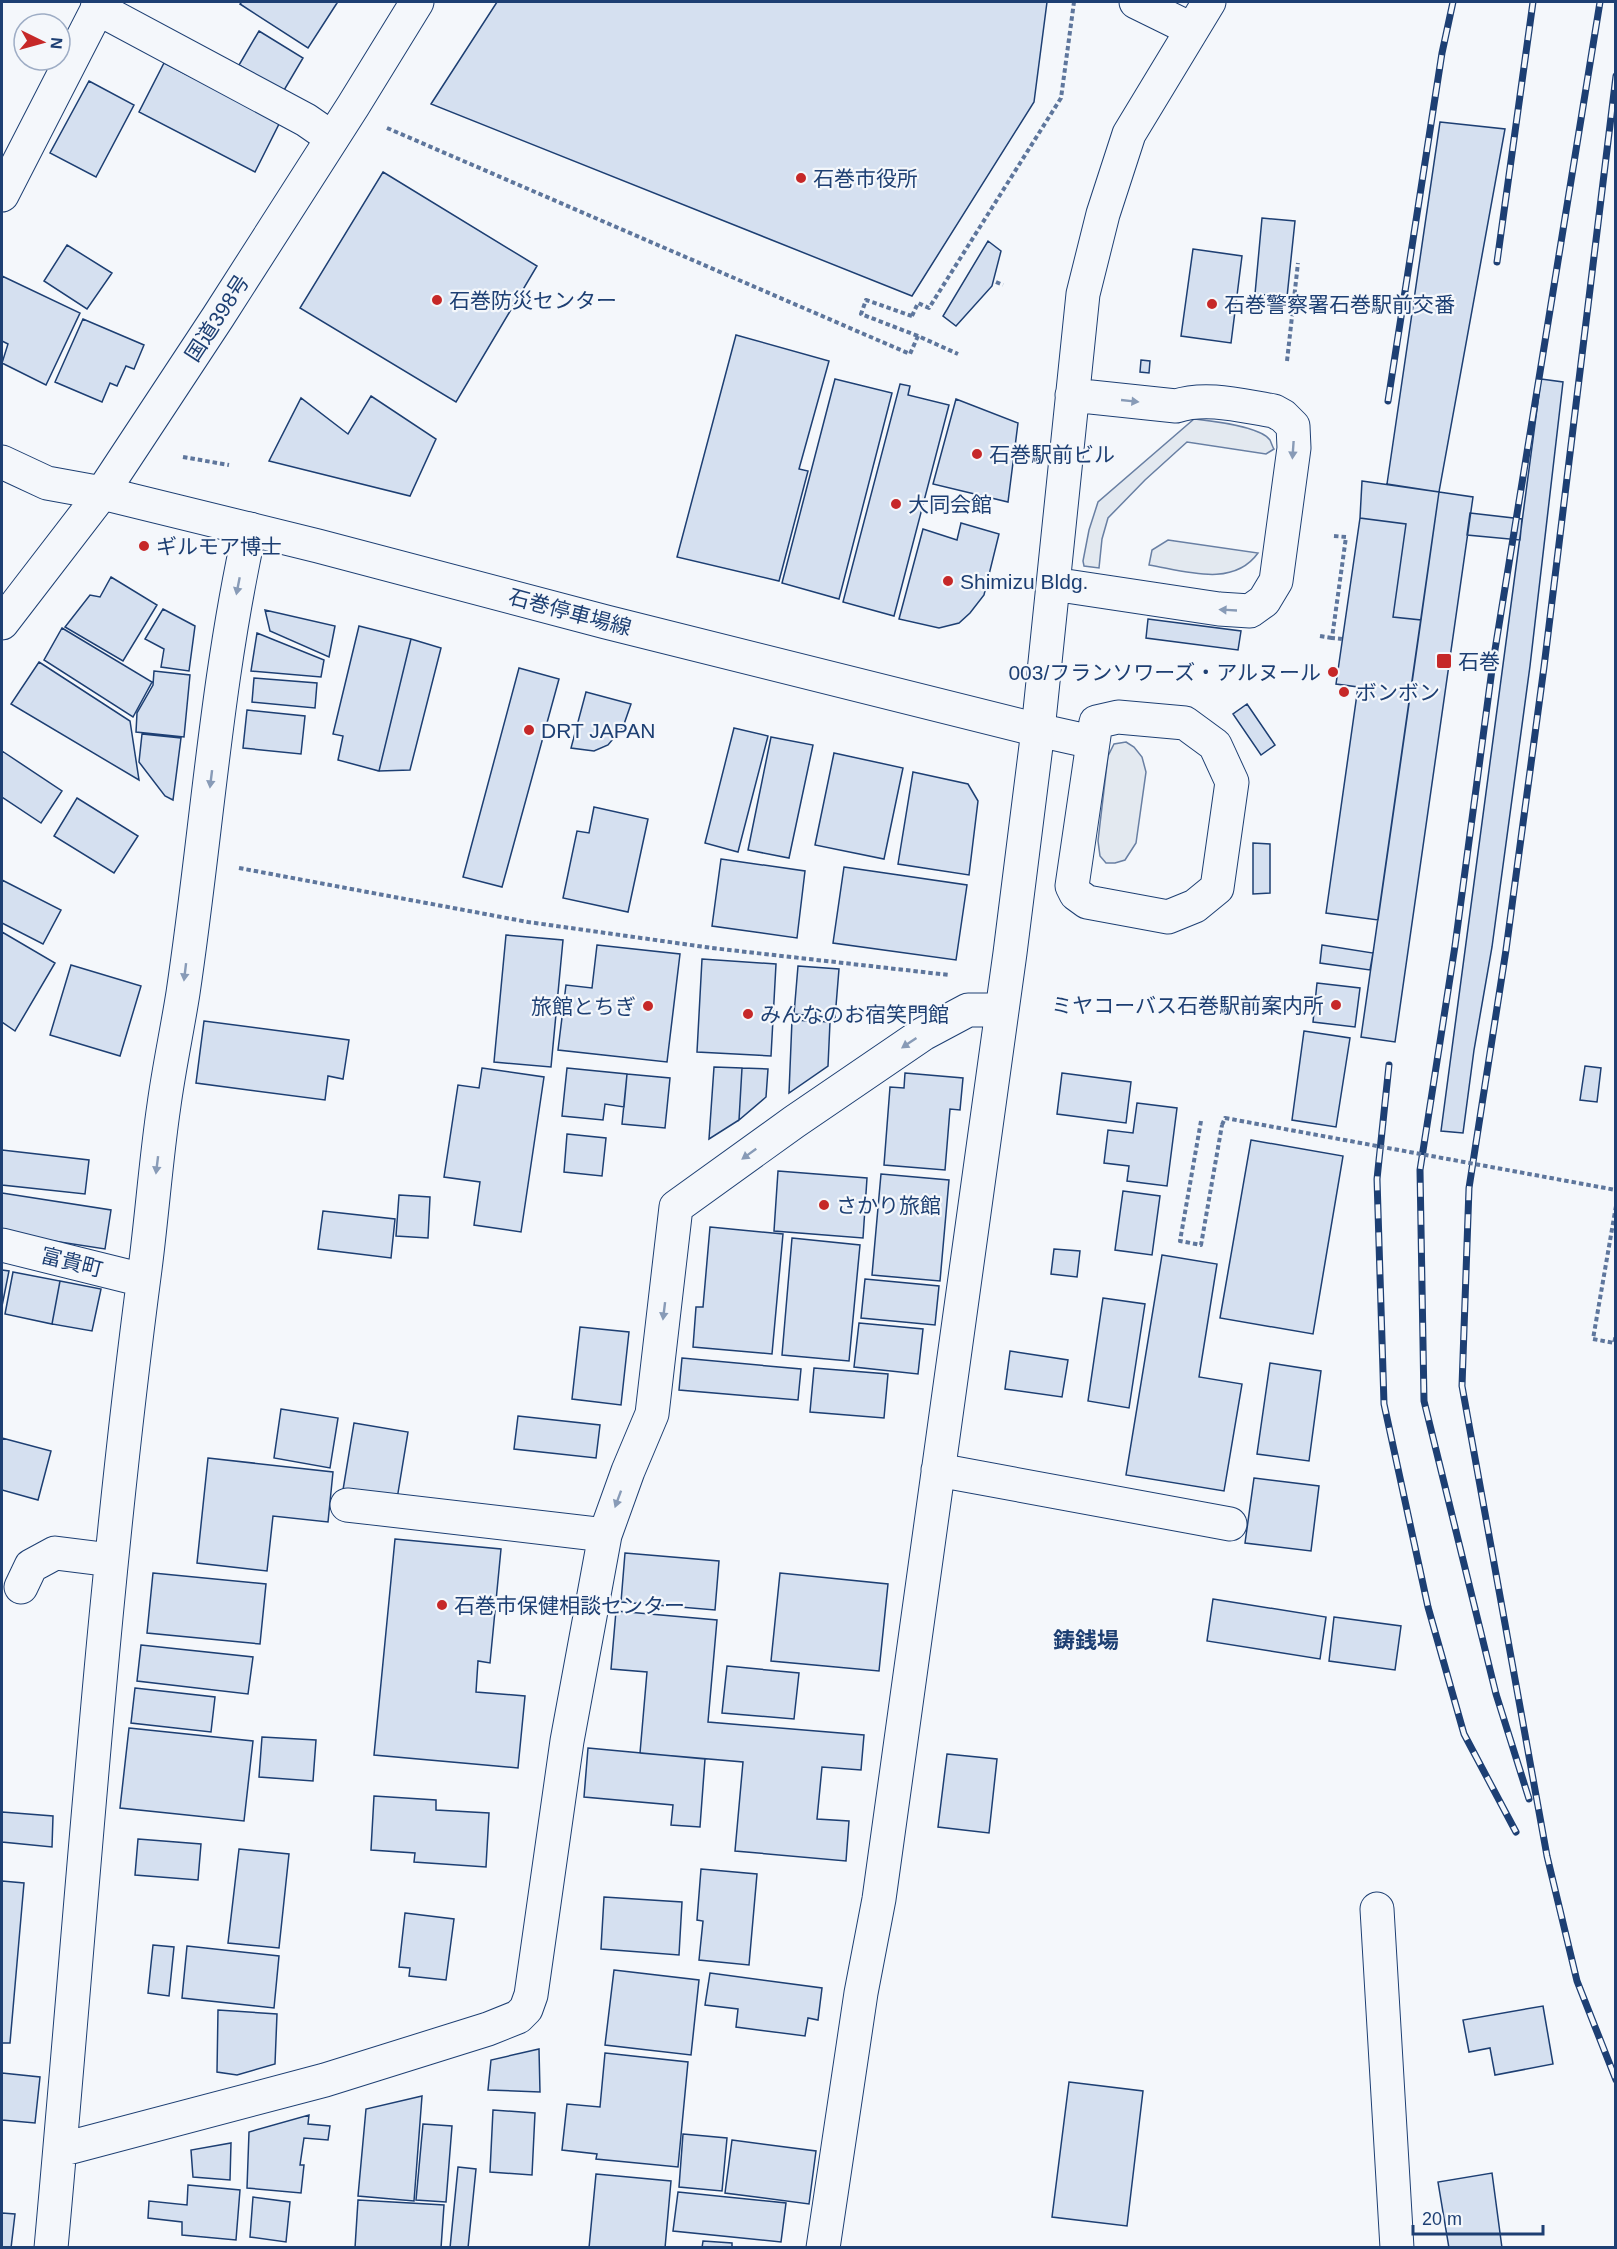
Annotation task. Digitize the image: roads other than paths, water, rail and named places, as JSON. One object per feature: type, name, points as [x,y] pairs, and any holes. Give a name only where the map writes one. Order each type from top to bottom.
[{"type":"main road","name":"国道398号","points":[[2,624],[102,493],[218,317],[417,2]]},
{"type":"main road","points":[[1136,2],[1191,29]]},
{"type":"main road","points":[[823,2247],[861,1993],[879,1899],[1010,953],[1038,730],[1083,294],[1103,214],[1129,134],[1209,2]]},
{"type":"main road","points":[[2,195],[99,5],[306,120],[332,138]]},
{"type":"main road","points":[[1053,584],[1218,609],[1250,611],[1264,601],[1276,581],[1294,448],[1293,426],[1274,411],[1211,402],[1192,401],[1176,406],[1072,395]]},
{"type":"main road","name":"石巻停車場線","points":[[2,462],[47,483],[102,493],[250,529],[606,622],[1092,742]]},
{"type":"main road","points":[[56,2247],[60,2150],[111,1560],[164,1104],[183,991],[228,645],[237,585],[250,529]]},
{"type":"main road","points":[[1118,717],[1185,723],[1215,745],[1232,782],[1217,888],[1195,906],[1168,917],[1087,902],[1076,894],[1072,886],[1092,742],[1096,722],[1118,717]]},
{"type":"main road","points":[[60,2150],[325,2080],[488,2029],[518,2017],[526,2009],[531,1995],[567,1741],[605,1535],[652,1414],[676,1207],[794,1122],[923,1034],[968,1010],[1001,1010]]},
{"type":"main road","name":"富貴町","points":[[2,1245],[143,1280]]},
{"type":"main road","points":[[938,1470],[1230,1524]]},
{"type":"main road","points":[[347,1505],[605,1535]]},
{"type":"main road","points":[[21,1587],[31,1566],[56,1553],[111,1560]]},
{"type":"main road","points":[[1377,1909],[1397,2247]]},
{"type":"railway","points":[[1388,401],[1442,53],[1453,2]]},
{"type":"railway","points":[[1497,262],[1533,2]]},
{"type":"railway","points":[[1529,1799],[1496,1694],[1424,1401],[1420,1170],[1455,946],[1493,662],[1600,2]]},
{"type":"railway","points":[[1616,76],[1544,667],[1506,950],[1469,1188],[1462,1386],[1547,1856],[1577,1981],[1616,2080]]},
{"type":"railway","points":[[1389,1065],[1377,1179],[1384,1404],[1428,1607],[1464,1734],[1516,1832]]},
{"type":"place","name":"石巻市役所","points":[[801,178]]},
{"type":"place","name":"石巻防災センター","points":[[437,300]]},
{"type":"place","name":"石巻警察署石巻駅前交番","points":[[1212,304]]},
{"type":"place","name":"石巻駅前ビル","points":[[977,454]]},
{"type":"place","name":"大同会館","points":[[896,504]]},
{"type":"place","name":"ギルモア博士","points":[[144,546]]},
{"type":"place","name":"Shimizu Bldg.","points":[[948,581]]},
{"type":"place","name":"石巻","points":[[1444,661]]},
{"type":"place","name":"003/フランソワーズ・アルヌール","points":[[1333,672]]},
{"type":"place","name":"ボンボン","points":[[1344,692]]},
{"type":"place","name":"DRT JAPAN","points":[[529,730]]},
{"type":"place","name":"ミヤコーバス石巻駅前案内所","points":[[1336,1005]]},
{"type":"place","name":"旅館とちぎ","points":[[648,1006]]},
{"type":"place","name":"みんなのお宿笑門館","points":[[748,1014]]},
{"type":"place","name":"さかり旅館","points":[[824,1205]]},
{"type":"place","name":"石巻市保健相談センター","points":[[442,1605]]},
{"type":"district","name":"鋳銭場","points":[[1086,1640]]}]
